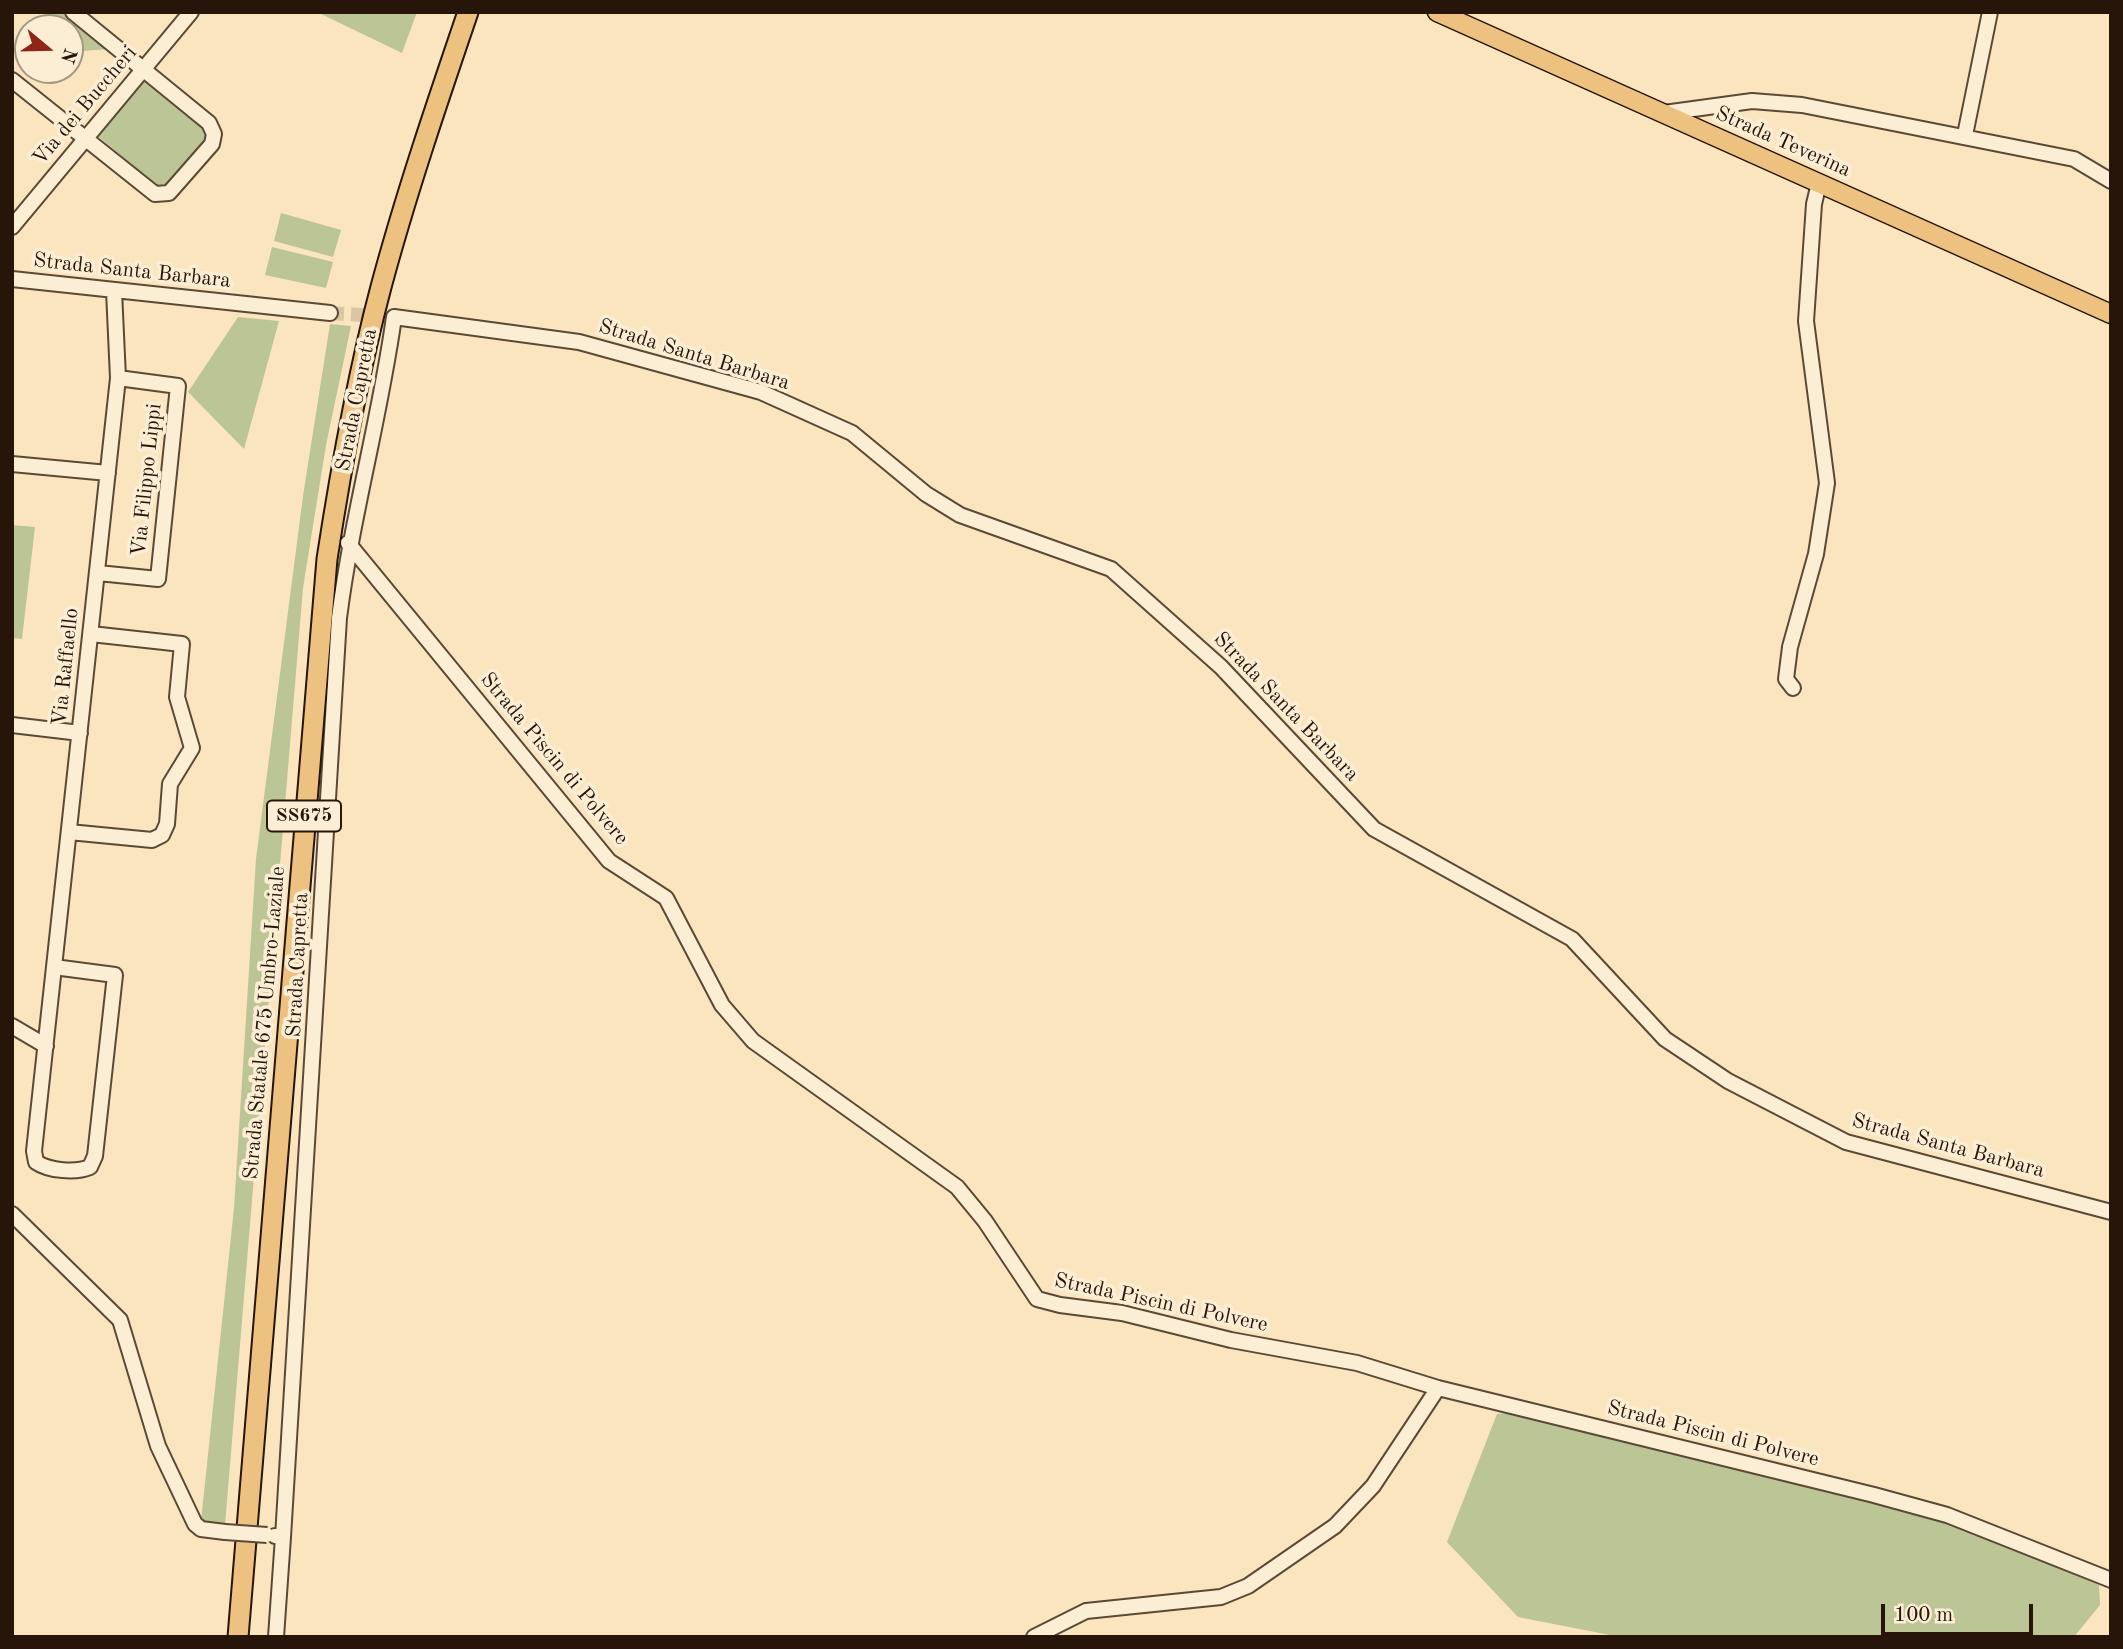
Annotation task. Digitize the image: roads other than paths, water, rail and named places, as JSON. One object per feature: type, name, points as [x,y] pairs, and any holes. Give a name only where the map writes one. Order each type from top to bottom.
[{"type":"highway","name":"Strada Statale 675 Umbro-Laziale","points":[[226,1637],[307,632],[324,493],[369,285],[395,192],[454,12]]},
{"type":"highway","name":"Strada Statale 675 Umbro-Laziale","points":[[238,1637],[327,559],[347,436],[381,288],[426,137],[468,12]]},
{"type":"main road","name":"Strada Teverina","points":[[1437,12],[2111,314]]},
{"type":"street","points":[[12,80],[155,194],[169,193],[212,144],[214,134],[209,123],[73,12]]},
{"type":"street","name":"Via dei Buccheri","points":[[12,227],[191,12]]},
{"type":"street","points":[[1965,135],[1990,12]]},
{"type":"street","points":[[1664,113],[1752,101],[1801,105],[1965,135],[2074,159],[2111,181]]},
{"type":"street","points":[[1793,688],[1786,679],[1790,647],[1816,555],[1827,482],[1806,321],[1814,204],[1819,183]]},
{"type":"street","name":"Strada Santa Barbara","points":[[12,279],[330,313]]},
{"type":"street","name":"Via Raffaello","points":[[54,967],[115,975],[95,1156],[90,1167],[81,1171],[43,1167],[36,1162],[34,1151],[118,378],[114,292]]},
{"type":"street","name":"Strada Santa Barbara","points":[[394,317],[579,342],[761,392],[852,433],[926,494],[960,515],[1111,569],[1221,667],[1374,829],[1572,939],[1665,1039],[1728,1081],[1846,1142],[2111,1212]]},
{"type":"street","name":"Strada Capretta","points":[[276,1637],[339,618],[348,543],[384,387],[394,317]]},
{"type":"street","name":"Via Filippo Lippi","points":[[98,573],[158,579],[178,386],[118,378]]},
{"type":"street","points":[[12,464],[108,473]]},
{"type":"street","name":"Strada Piscin di Polvere","points":[[348,543],[608,860],[666,898],[722,1005],[753,1041],[957,1187],[985,1222],[1037,1298],[1060,1305],[1122,1312],[1231,1340],[1357,1363],[1438,1388],[1935,1512],[2111,1580]]},
{"type":"street","points":[[69,832],[152,840],[162,835],[167,824],[170,785],[192,748],[177,697],[181,644],[91,634]]},
{"type":"street","points":[[12,725],[80,733]]},
{"type":"street","points":[[12,1026],[46,1046]]},
{"type":"street","points":[[12,1214],[120,1320],[158,1446],[195,1524],[201,1529],[283,1536]]},
{"type":"street","points":[[1034,1637],[1086,1611],[1221,1598],[1248,1586],[1335,1526],[1373,1486],[1438,1388]]},
{"type":"tunnel","points":[[330,313],[394,317]]}]
